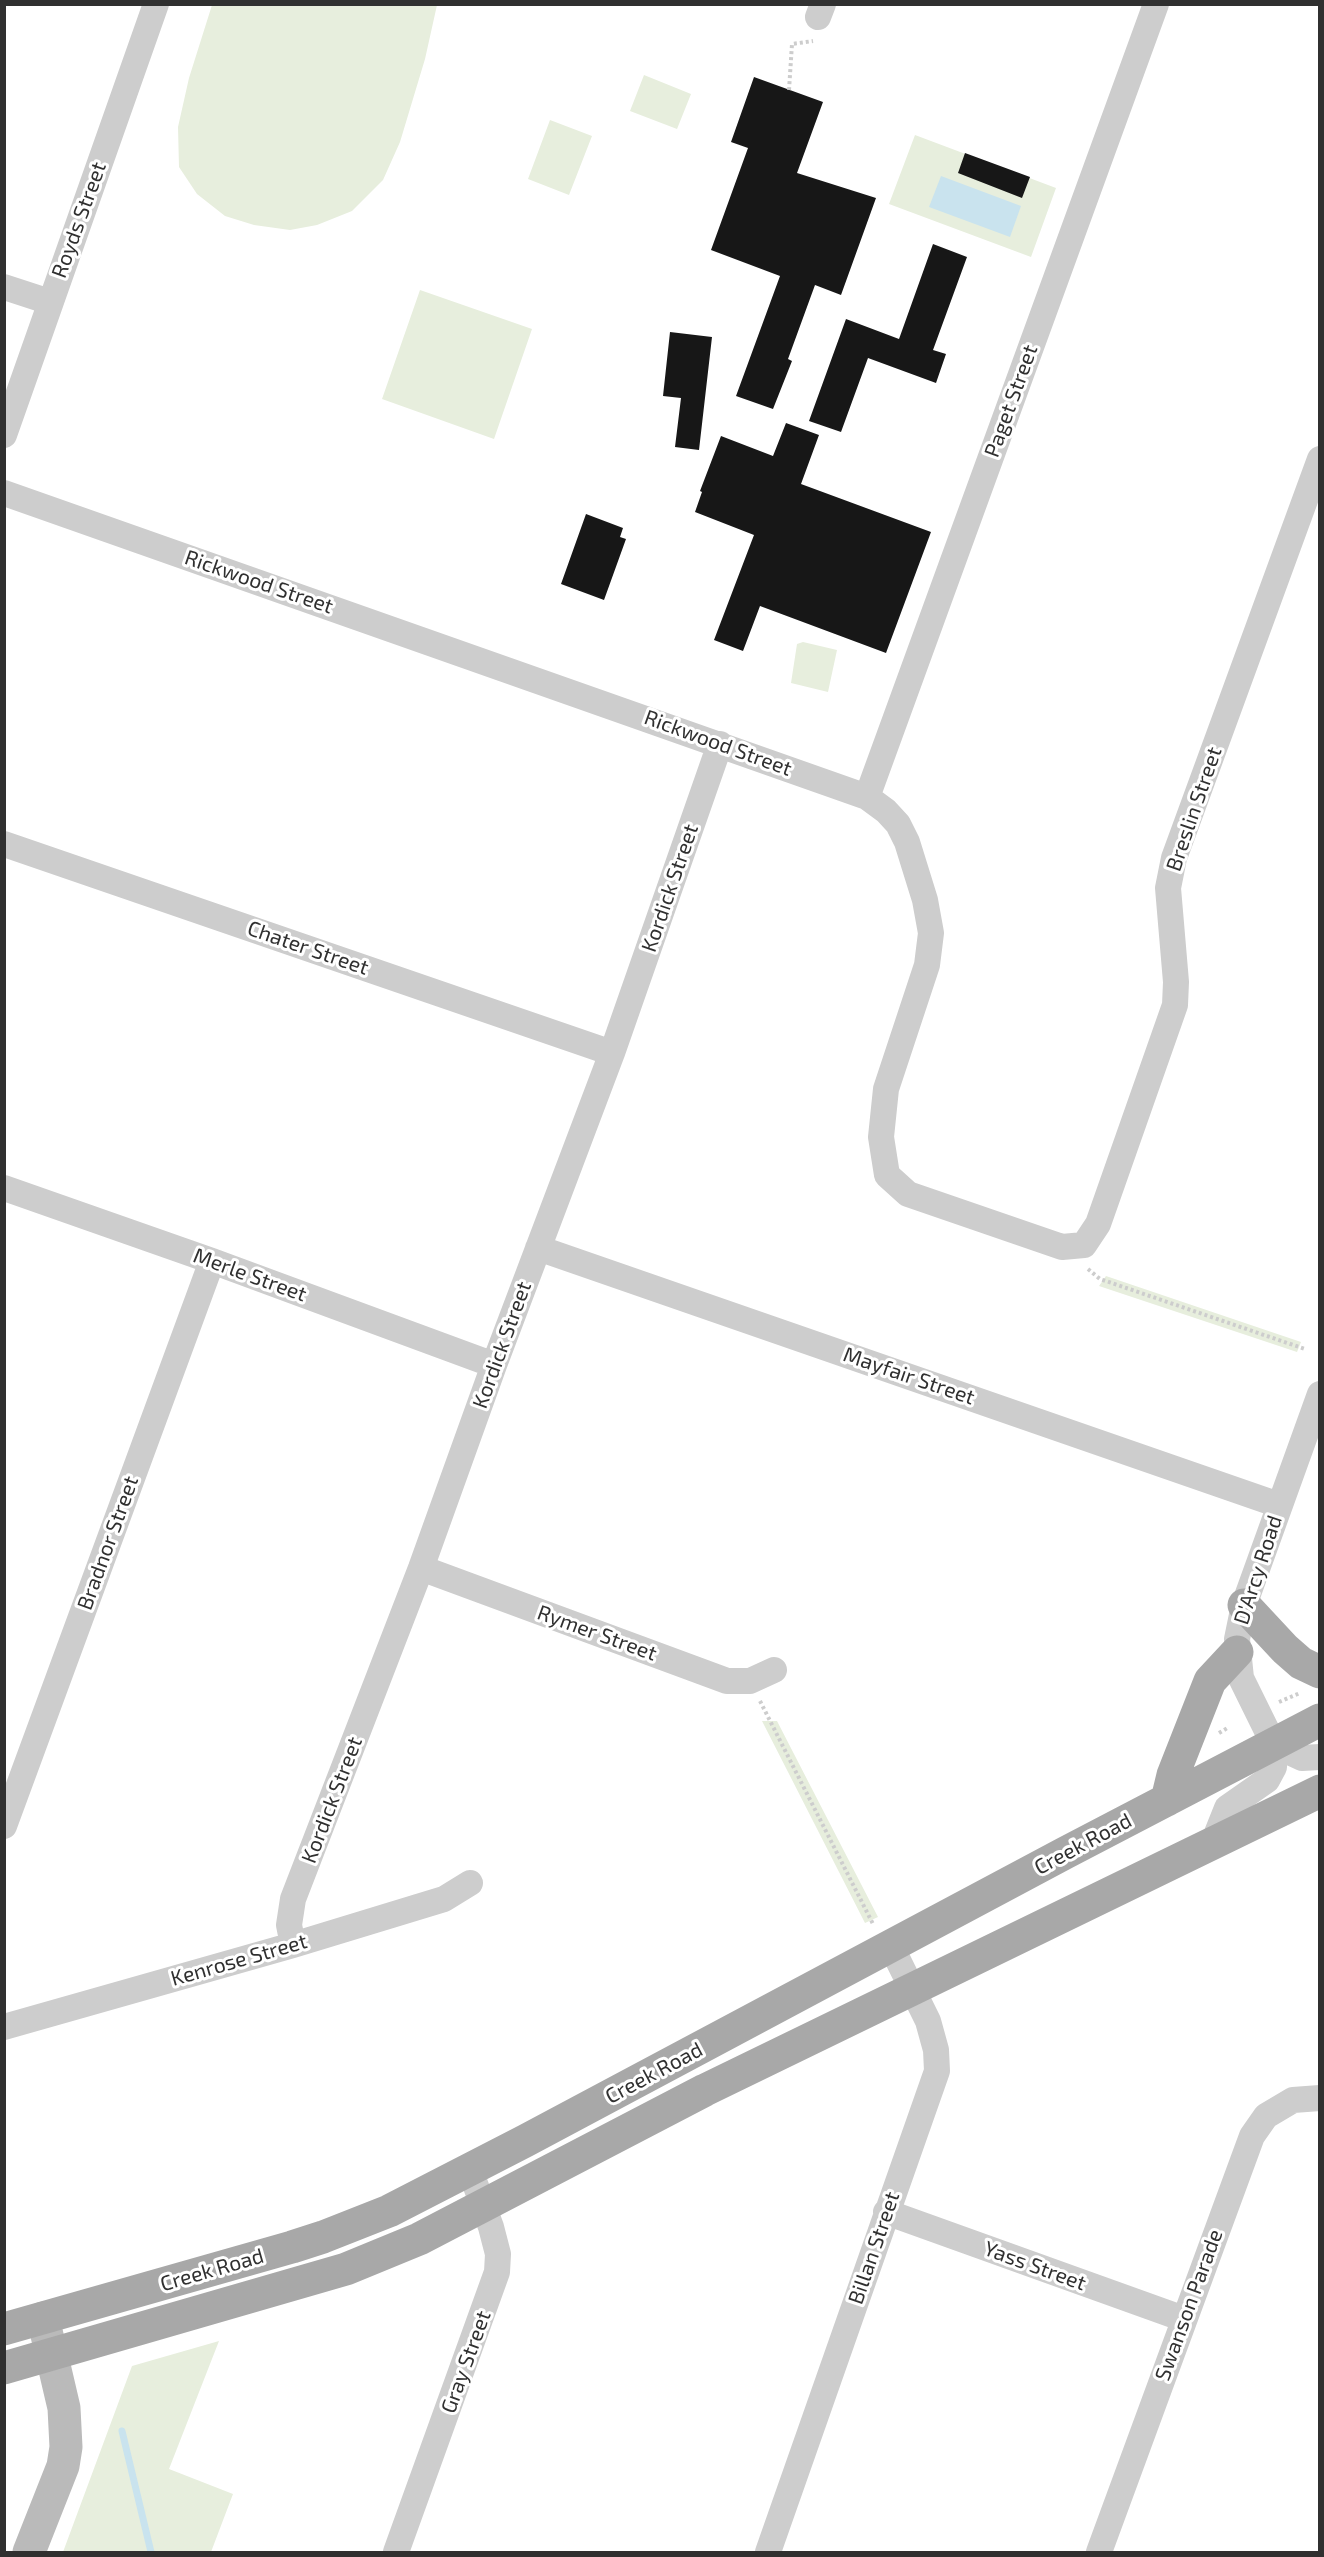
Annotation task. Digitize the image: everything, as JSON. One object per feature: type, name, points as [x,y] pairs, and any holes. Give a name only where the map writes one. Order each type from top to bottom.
[{"type":"main road","points":[[1244,1605],[1285,1649],[1301,1663],[1320,1672]]},
{"type":"main road","points":[[1167,1800],[1173,1775],[1210,1681],[1237,1652]]},
{"type":"main road","name":"Creek Road","points":[[4,2329],[323,2237],[389,2211],[1320,1720]]},
{"type":"main road","name":"Creek Road","points":[[4,2368],[346,2269],[419,2239],[705,2090],[912,1987],[1320,1791]]},
{"type":"street","name":"Royds Street","points":[[4,435],[156,4]]},
{"type":"street","name":"Paget Street","points":[[867,797],[1156,4]]},
{"type":"street","points":[[4,287],[50,302]]},
{"type":"street","name":"Breslin Street","points":[[1062,1247],[1084,1245],[1098,1224],[1175,1005],[1176,982],[1168,888],[1174,858],[1320,459]]},
{"type":"street","name":"Rickwood Street","points":[[4,493],[867,797],[886,811],[898,824],[907,842],[926,900],[931,933],[927,965],[886,1089],[880,1137],[887,1175],[908,1194],[1062,1247]]},
{"type":"street","name":"Kordick Street","points":[[293,1945],[289,1925],[293,1899],[421,1568],[494,1365],[612,1053],[720,744]]},
{"type":"street","name":"Chater Street","points":[[4,844],[612,1053]]},
{"type":"street","name":"Merle Street","points":[[4,1188],[212,1261],[494,1365]]},
{"type":"street","name":"Mayfair Street","points":[[538,1248],[1279,1505]]},
{"type":"street","name":"Bradnor Street","points":[[4,1826],[212,1261]]},
{"type":"street","name":"D'Arcy Road","points":[[1274,1744],[1245,1687],[1237,1652],[1238,1627],[1279,1505],[1320,1394]]},
{"type":"street","name":"Rymer Street","points":[[421,1568],[727,1681],[750,1681],[774,1670]]},
{"type":"street","points":[[1213,1843],[1227,1808],[1272,1774],[1274,1744],[1302,1758],[1320,1757]]},
{"type":"street","name":"Kenrose Street","points":[[4,2027],[293,1945],[444,1899],[470,1883]]},
{"type":"street","name":"Billan Street","points":[[768,2553],[937,2072],[936,2050],[932,2034],[891,1946]]},
{"type":"street","name":"Swanson Parade","points":[[1099,2553],[1252,2136],[1266,2116],[1293,2100],[1320,2098]]},
{"type":"street","name":"Gray Street","points":[[396,2553],[497,2272],[498,2253],[484,2205],[470,2170]]},
{"type":"street","name":"Yass Street","points":[[886,2212],[1184,2319]]},
{"type":"street","points":[[29,2553],[66,2456],[66,2422],[43,2318]]},
{"type":"path","points":[[789,90],[792,44],[818,21]]},
{"type":"path","points":[[1062,1247],[1100,1279],[1305,1349]]},
{"type":"path","points":[[750,1681],[873,1924],[891,1946]]},
{"type":"green space","points":[[212,5],[437,5],[425,59],[400,142],[383,180],[352,211],[317,225],[290,230],[254,225],[225,216],[197,194],[179,167],[178,127],[189,78]]},
{"type":"green space","points":[[644,75],[691,94],[677,129],[630,111]]},
{"type":"green space","points":[[550,120],[592,136],[569,195],[528,179]]},
{"type":"green space","points":[[915,135],[1056,188],[1031,257],[889,204]]},
{"type":"green space","points":[[420,290],[532,329],[494,439],[382,399]]},
{"type":"green space","points":[[803,642],[837,650],[828,692],[791,683],[797,644]]},
{"type":"green space","points":[[1106,1276],[1301,1342],[1297,1352],[1099,1286]]},
{"type":"green space","points":[[762,1721],[777,1721],[878,1917],[865,1923]]},
{"type":"green space","points":[[219,2341],[169,2469],[233,2494],[211,2552],[63,2552],[132,2366]]},
{"type":"water","points":[[941,176],[1021,206],[1010,237],[929,207]]},
{"type":"building","points":[[754,77],[823,102],[797,173],[876,198],[841,295],[815,285],[788,359],[792,361],[773,409],[736,396],[780,276],[711,250],[748,148],[731,142]]},
{"type":"building","points":[[965,153],[1030,177],[1022,198],[958,173]]},
{"type":"building","points":[[933,244],[967,257],[933,350],[946,354],[936,383],[868,358],[841,432],[809,421],[846,319],[899,339]]},
{"type":"building","points":[[670,332],[712,337],[699,450],[675,447],[681,398],[663,396]]},
{"type":"building","points":[[786,423],[819,435],[801,484],[931,532],[886,653],[760,606],[743,651],[714,640],[754,535],[695,512],[702,492],[700,491],[721,436],[773,456]]},
{"type":"building","points":[[586,514],[623,528],[620,537],[626,539],[604,600],[561,584]]},
{"type":"waterway","points":[[122,2431],[151,2552]]}]
